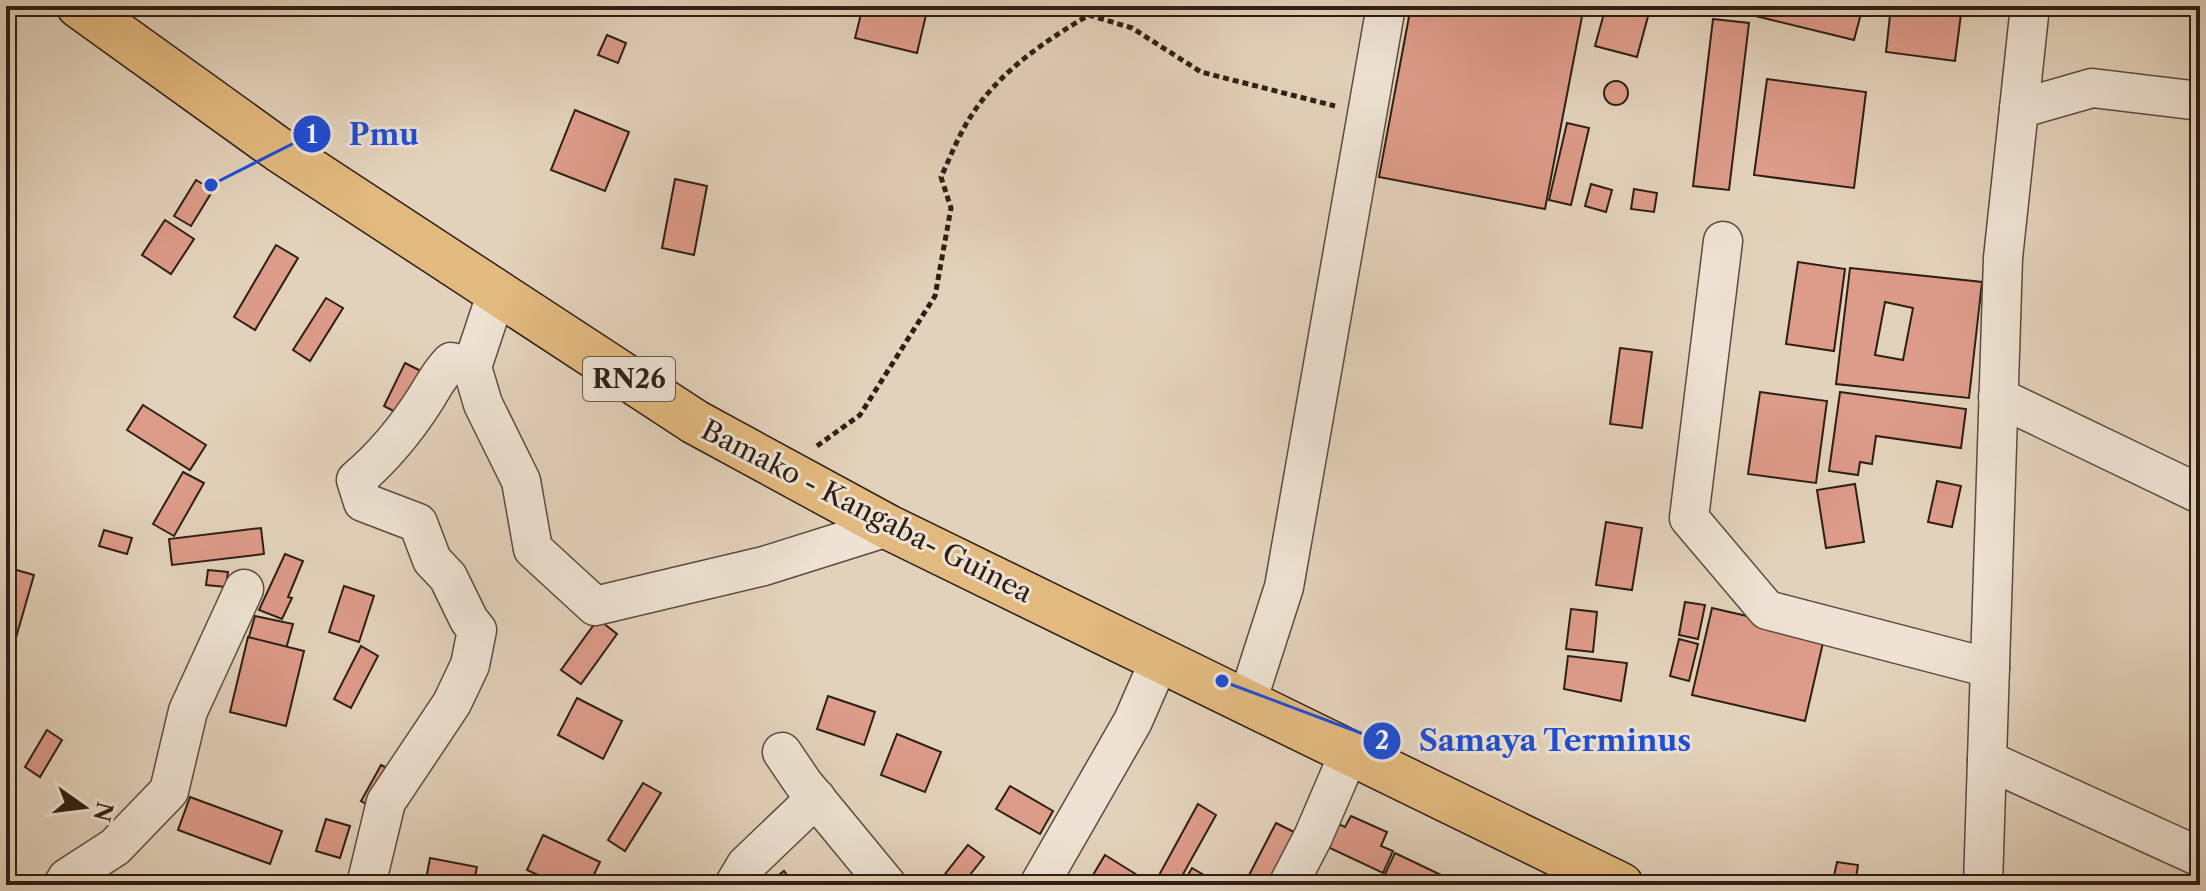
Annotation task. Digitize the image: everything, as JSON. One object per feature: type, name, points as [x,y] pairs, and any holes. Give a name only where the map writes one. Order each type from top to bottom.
[{"type":"main road","name":"Bamako - Kangaba- Guinea","points":[[79,6],[278,149],[695,422],[888,527],[1621,885]]},
{"type":"street","points":[[1247,702],[1284,587],[1386,6]]},
{"type":"street","points":[[1983,885],[2003,258],[2030,6]]},
{"type":"street","points":[[2019,109],[2092,88],[2200,101]]},
{"type":"street","points":[[1723,241],[1689,518],[1767,610],[1990,668]]},
{"type":"street","points":[[497,292],[472,367],[483,404],[521,481],[533,549],[595,606],[764,566],[888,527]]},
{"type":"street","points":[[366,885],[386,802],[452,703],[470,665],[477,630],[448,577],[432,560],[418,523],[363,502],[356,480],[376,463],[451,362],[472,367]]},
{"type":"street","points":[[1998,397],[2200,494]]},
{"type":"street","points":[[63,885],[67,878],[115,847],[169,791],[188,711],[244,589]]},
{"type":"street","points":[[1039,885],[1133,721],[1160,659]]},
{"type":"street","points":[[1288,885],[1313,837],[1350,751]]},
{"type":"street","points":[[782,752],[887,885]]},
{"type":"street","points":[[1987,760],[2200,857]]},
{"type":"street","points":[[734,885],[746,865],[816,798]]},
{"type":"path","points":[[784,470],[860,415],[935,296],[951,208],[941,177],[965,125],[993,86],[1042,42],[1089,15],[1132,28],[1201,72],[1261,85],[1367,115]]},
{"type":"building","points":[[863,6],[892,6],[926,15],[917,53],[855,38]]},
{"type":"building","points":[[1411,6],[1584,6],[1545,209],[1379,177]]},
{"type":"building","points":[[1606,6],[1650,9],[1637,57],[1595,46]]},
{"type":"building","points":[[1740,6],[1863,6],[1854,40],[1739,12]]},
{"type":"building","points":[[1891,6],[1962,6],[1955,61],[1886,52]]},
{"type":"building","points":[[1713,19],[1749,23],[1729,190],[1693,186]]},
{"type":"building","points":[[607,35],[626,43],[618,63],[598,55]]},
{"type":"building","points":[[1767,79],[1866,92],[1854,188],[1754,175]]},
{"type":"building","points":[[1616,81],[1625,84],[1628,93],[1625,102],[1616,105],[1607,102],[1604,93],[1607,84]]},
{"type":"building","points":[[575,110],[629,132],[605,191],[551,170]]},
{"type":"building","points":[[1567,123],[1589,128],[1571,205],[1549,200]]},
{"type":"building","points":[[675,179],[707,186],[694,255],[662,248]]},
{"type":"building","points":[[196,180],[213,190],[191,226],[174,216]]},
{"type":"building","points":[[1591,184],[1612,190],[1606,212],[1585,206]]},
{"type":"building","points":[[1634,189],[1657,193],[1654,212],[1631,209]]},
{"type":"building","points":[[165,220],[194,239],[171,274],[142,255]]},
{"type":"building","points":[[276,245],[298,258],[255,330],[234,317]]},
{"type":"building","points":[[1798,262],[1845,269],[1834,351],[1786,344]]},
{"type":"building","points":[[1850,268],[1982,282],[1969,398],[1836,384]],"holes":[[[1885,302],[1913,308],[1903,360],[1875,355]]]},
{"type":"building","points":[[326,298],[343,308],[310,361],[293,350]]},
{"type":"building","points":[[1620,348],[1652,352],[1642,428],[1610,424]]},
{"type":"building","points":[[405,363],[425,373],[403,416],[384,406]]},
{"type":"building","points":[[1760,392],[1827,401],[1816,483],[1748,474]]},
{"type":"building","points":[[1840,392],[1966,409],[1961,448],[1876,436],[1872,464],[1860,462],[1858,475],[1829,471]]},
{"type":"building","points":[[143,405],[206,445],[190,470],[127,430]]},
{"type":"building","points":[[183,472],[204,483],[174,536],[153,524]]},
{"type":"building","points":[[1937,481],[1961,486],[1952,527],[1928,522]]},
{"type":"building","points":[[1855,484],[1864,542],[1826,548],[1817,490]]},
{"type":"building","points":[[1606,522],[1642,528],[1632,590],[1596,585]]},
{"type":"building","points":[[261,528],[264,554],[172,565],[169,539]]},
{"type":"building","points":[[104,530],[132,538],[127,554],[99,546]]},
{"type":"building","points":[[285,554],[303,561],[282,619],[259,610]]},
{"type":"building","points":[[6,567],[34,575],[13,648],[6,646]]},
{"type":"building","points":[[208,570],[228,572],[226,587],[206,585]]},
{"type":"building","points":[[344,586],[374,596],[359,642],[329,632]]},
{"type":"building","points":[[1685,602],[1705,605],[1698,639],[1679,635]]},
{"type":"building","points":[[1712,608],[1825,634],[1805,721],[1692,695]]},
{"type":"building","points":[[1571,609],[1597,612],[1593,652],[1566,649]]},
{"type":"building","points":[[255,616],[293,624],[286,649],[248,640]]},
{"type":"building","points":[[598,619],[617,634],[581,684],[561,670]]},
{"type":"building","points":[[248,637],[304,651],[286,726],[230,712]]},
{"type":"building","points":[[1679,639],[1698,644],[1689,681],[1670,676]]},
{"type":"building","points":[[361,646],[378,656],[351,708],[334,699]]},
{"type":"building","points":[[1568,656],[1627,663],[1621,701],[1564,689]]},
{"type":"building","points":[[828,696],[875,712],[864,745],[817,729]]},
{"type":"building","points":[[577,698],[622,721],[603,759],[558,735]]},
{"type":"building","points":[[47,730],[62,740],[40,777],[25,767]]},
{"type":"building","points":[[897,734],[941,752],[925,792],[881,775]]},
{"type":"building","points":[[381,765],[397,773],[377,810],[361,801]]},
{"type":"building","points":[[643,783],[661,793],[625,851],[608,840]]},
{"type":"building","points":[[1010,786],[1053,811],[1040,834],[996,809]]},
{"type":"building","points":[[190,797],[282,831],[270,864],[178,830]]},
{"type":"building","points":[[1198,804],[1216,815],[1177,885],[1172,885],[1158,877]]},
{"type":"building","points":[[1351,816],[1387,832],[1381,846],[1393,851],[1383,873],[1315,841],[1325,818],[1345,827]]},
{"type":"building","points":[[326,819],[350,826],[340,858],[316,851]]},
{"type":"building","points":[[1276,823],[1296,833],[1269,885],[1245,883]]},
{"type":"building","points":[[543,835],[600,862],[589,885],[560,885],[527,870]]},
{"type":"building","points":[[968,845],[984,857],[962,885],[940,885],[938,883]]},
{"type":"building","points":[[1395,853],[1462,885],[1408,885],[1385,874]]},
{"type":"building","points":[[1105,855],[1142,878],[1138,885],[1087,885]]},
{"type":"building","points":[[430,858],[477,867],[473,885],[425,885]]},
{"type":"building","points":[[1837,862],[1858,865],[1855,885],[1832,885]]},
{"type":"building","points":[[1192,868],[1221,885],[1182,885]]},
{"type":"building","points":[[784,871],[795,885],[766,885]]},
{"type":"place","name":"Pmu","points":[[211,185]]},
{"type":"place","name":"Samaya Terminus","points":[[1222,681]]}]
